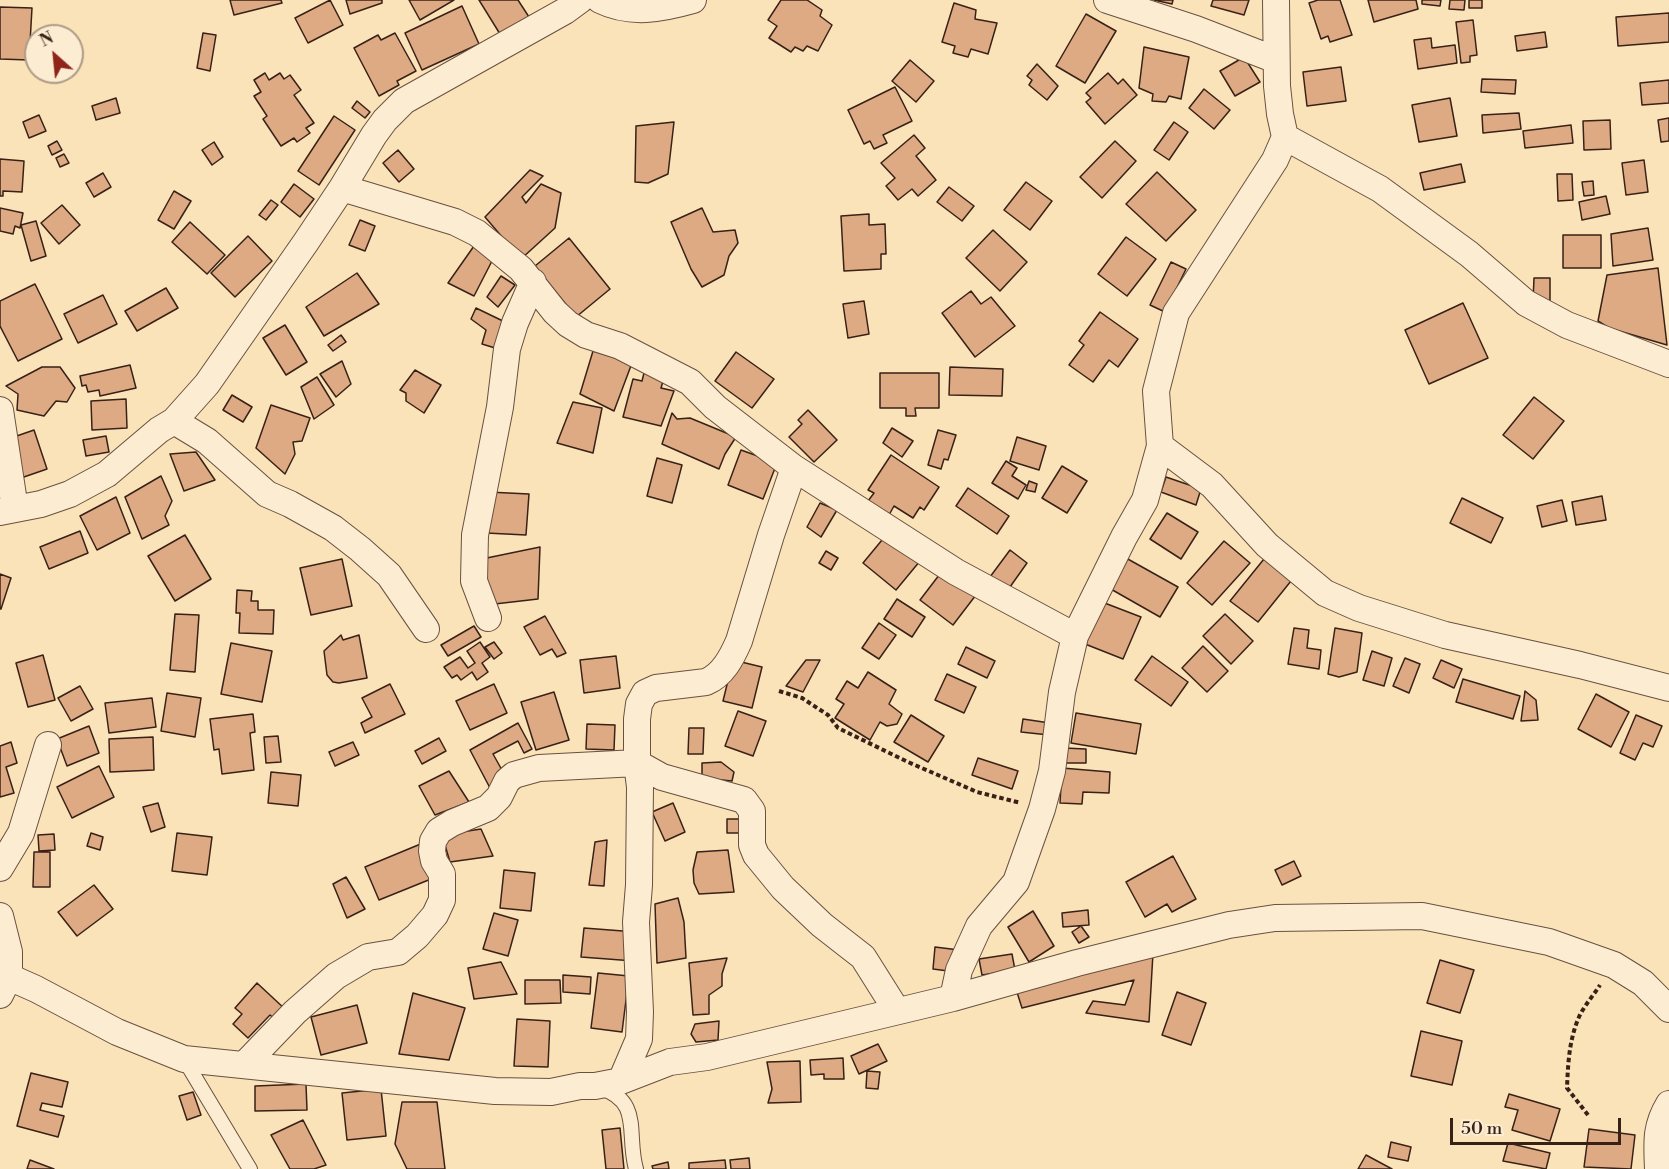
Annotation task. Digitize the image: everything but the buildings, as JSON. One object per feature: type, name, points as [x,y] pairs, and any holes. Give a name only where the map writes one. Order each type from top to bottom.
[{"type":"street","points":[[0,410],[7,511],[41,504],[70,494],[107,474],[159,430],[174,421],[207,384],[342,188],[385,120],[405,101],[565,11],[580,0]]},
{"type":"street","points":[[600,0],[622,8],[652,10],[693,0]]},
{"type":"street","points":[[1107,0],[1196,29],[1276,60]]},
{"type":"street","points":[[953,998],[959,970],[979,926],[1016,882],[1042,808],[1052,771],[1062,692],[1075,636],[1145,500],[1160,446],[1156,391],[1176,313],[1275,160],[1285,137],[1280,114],[1276,60],[1276,0]]},
{"type":"street","points":[[1285,137],[1380,189],[1469,254],[1526,303],[1567,325],[1669,364]]},
{"type":"street","points":[[342,188],[455,222],[477,232],[521,269],[555,312],[568,324],[586,335],[620,346],[690,382],[715,407],[794,468],[956,572],[1075,636]]},
{"type":"street","points":[[488,618],[474,581],[475,536],[500,407],[507,349],[515,323],[533,282]]},
{"type":"street","points":[[174,421],[207,441],[267,494],[333,528],[360,549],[389,575],[426,629]]},
{"type":"street","points":[[1160,446],[1212,485],[1267,545],[1325,593],[1359,608],[1445,635],[1580,665],[1669,688]]},
{"type":"street","points":[[621,1081],[639,1039],[636,922],[639,885],[640,787],[637,763],[637,719],[639,704],[645,693],[656,688],[706,682],[713,679],[732,656],[739,641],[794,468]]},
{"type":"street","points":[[0,868],[21,833],[48,745]]},
{"type":"street","points":[[245,1064],[295,1012],[336,976],[368,957],[398,952],[417,936],[435,915],[442,900],[442,874],[434,861],[432,851],[433,841],[440,831],[452,823],[488,808],[499,797],[507,781],[514,775],[539,768],[637,763],[662,777],[744,800],[752,811],[752,845],[756,855],[783,888],[822,925],[863,957],[897,1011]]},
{"type":"street","points":[[0,916],[9,952],[4,986],[36,989],[117,1032],[184,1059],[495,1091],[551,1092],[621,1081],[670,1062],[707,1057],[953,998],[1088,960],[1228,925],[1275,918],[1422,916],[1549,942],[1614,965],[1642,983],[1669,1009]]},
{"type":"street","points":[[1658,1169],[1657,1131],[1660,1118],[1669,1104]]},
{"type":"lane","points":[[184,1059],[250,1169]]},
{"type":"lane","points":[[595,1086],[624,1100],[630,1115],[632,1154],[636,1169]]},
{"type":"path","points":[[779,691],[802,698],[828,715],[838,728],[908,762],[977,792],[1042,808]]},
{"type":"path","points":[[1588,1114],[1567,1088],[1570,1045],[1579,1017],[1614,965]]}]
